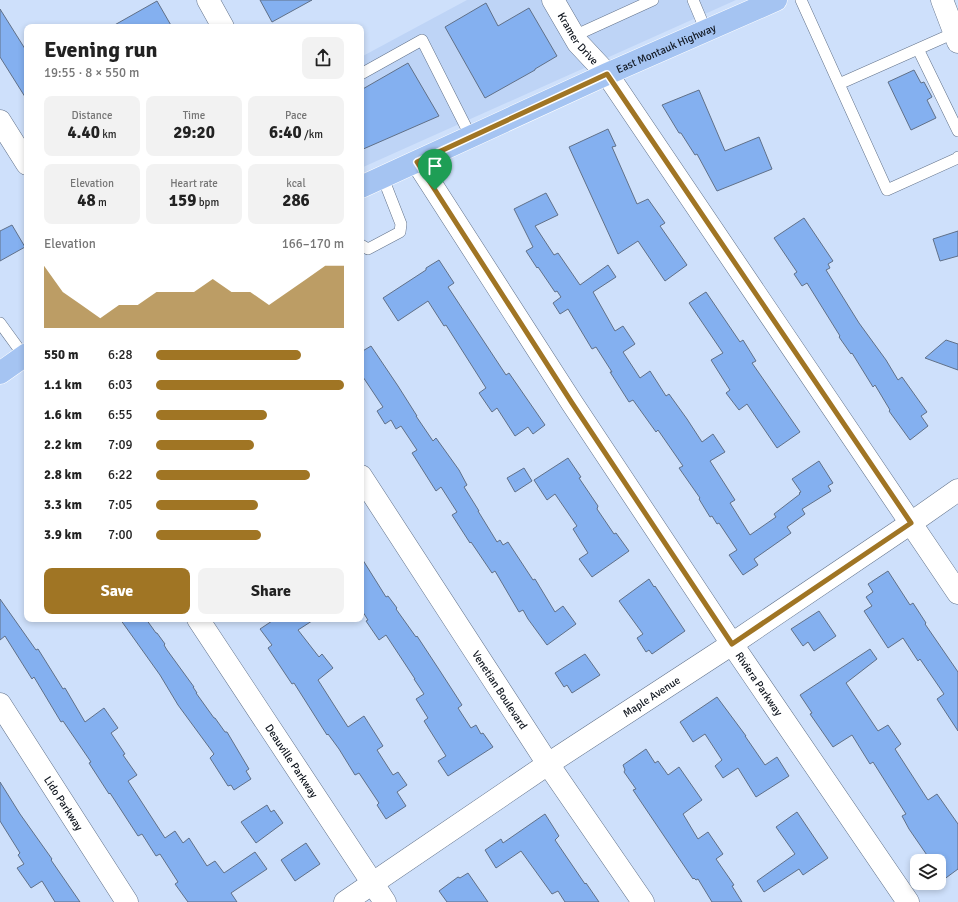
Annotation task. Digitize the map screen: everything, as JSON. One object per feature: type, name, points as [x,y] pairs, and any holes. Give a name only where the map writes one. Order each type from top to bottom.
[{"type":"main road","name":"East Montauk Highway","points":[[364,186],[768,2]]},
{"type":"main road","points":[[0,373],[24,358]]},
{"type":"street","points":[[208,0],[221,24]]},
{"type":"street","name":"Kramer Drive","points":[[553,0],[578,44],[607,74],[958,593]]},
{"type":"street","points":[[942,0],[956,37]]},
{"type":"street","points":[[0,121],[24,159]]},
{"type":"street","name":"Riviera Parkway","points":[[417,162],[572,403],[732,644],[908,902]]},
{"type":"street","name":"Venetian Boulevard","points":[[364,481],[548,764],[642,902]]},
{"type":"street","name":"Maple Avenue","points":[[345,902],[548,764],[732,644],[958,490]]},
{"type":"street","name":"Deauville Parkway","points":[[200,622],[385,902]]},
{"type":"street","name":"Lido Parkway","points":[[0,704],[127,902]]},
{"type":"lane","points":[[574,36],[653,0]]},
{"type":"lane","points":[[693,0],[706,31]]},
{"type":"lane","points":[[801,0],[887,190],[958,157]]},
{"type":"lane","points":[[839,84],[918,49],[956,37]]},
{"type":"lane","points":[[364,72],[422,40],[471,137]]},
{"type":"lane","points":[[918,49],[958,131]]},
{"type":"lane","points":[[364,247],[368,249],[400,232],[401,224],[382,178]]},
{"type":"lane","points":[[0,323],[24,354]]},
{"type":"shaded area","points":[[467,0],[736,0],[364,167],[364,55]]},
{"type":"building","points":[[260,0],[312,0],[272,22]]},
{"type":"building","points":[[157,1],[170,24],[116,24]]},
{"type":"building","points":[[486,3],[498,26],[529,8],[557,56],[485,98],[445,27]]},
{"type":"building","points":[[0,9],[24,47],[24,95],[0,57]]},
{"type":"building","points":[[408,63],[439,116],[364,149],[364,88]]},
{"type":"building","points":[[914,70],[921,83],[924,82],[932,97],[927,100],[936,118],[911,130],[888,82]]},
{"type":"building","points":[[699,90],[725,151],[759,137],[772,169],[717,191],[697,154],[695,155],[681,133],[679,133],[662,105]]},
{"type":"building","points":[[608,129],[616,146],[612,147],[637,204],[648,199],[665,223],[660,226],[687,265],[665,281],[638,241],[618,254],[569,147]]},
{"type":"building","points":[[546,193],[558,215],[535,226],[554,255],[558,253],[580,285],[608,265],[616,277],[593,292],[615,331],[623,326],[635,344],[623,352],[640,378],[650,371],[666,396],[669,394],[702,442],[713,434],[725,452],[710,461],[735,500],[730,503],[750,535],[776,517],[774,514],[800,494],[799,493],[801,492],[792,479],[819,461],[833,483],[828,486],[831,491],[802,509],[805,514],[787,527],[791,533],[754,559],[758,565],[743,575],[729,555],[737,550],[719,523],[717,524],[712,516],[710,517],[699,499],[700,498],[679,468],[683,466],[658,430],[656,432],[633,400],[629,402],[596,347],[592,349],[568,309],[560,314],[553,303],[561,297],[557,291],[555,292],[526,251],[533,247],[514,209]]},
{"type":"building","points":[[804,218],[833,261],[828,264],[830,268],[826,270],[859,323],[886,360],[898,380],[902,377],[927,412],[921,416],[928,426],[910,440],[889,411],[890,410],[875,385],[873,387],[852,353],[851,354],[839,337],[840,336],[807,283],[802,286],[794,274],[797,272],[774,238]]},
{"type":"building","points":[[12,225],[24,248],[0,261],[0,231]]},
{"type":"building","points":[[958,231],[958,256],[940,261],[933,239]]},
{"type":"building","points":[[439,260],[454,283],[448,287],[506,375],[509,373],[545,425],[533,434],[528,427],[515,436],[497,408],[492,412],[479,393],[486,388],[446,325],[444,326],[428,301],[398,321],[383,298]]},
{"type":"building","points":[[706,292],[740,342],[743,340],[756,361],[752,363],[800,432],[777,448],[747,404],[739,410],[726,393],[730,390],[711,360],[723,353],[689,303]]},
{"type":"building","points":[[946,340],[958,344],[958,370],[925,358]]},
{"type":"building","points":[[371,346],[433,441],[436,438],[459,470],[467,485],[464,487],[497,542],[500,540],[503,545],[508,542],[533,580],[535,579],[555,612],[563,606],[576,624],[547,645],[523,610],[519,612],[495,571],[492,573],[471,542],[470,543],[452,515],[457,512],[441,487],[436,491],[412,453],[417,450],[401,426],[396,429],[391,420],[385,424],[377,411],[383,407],[364,378],[364,350]]},
{"type":"building","points":[[568,458],[581,477],[579,478],[598,506],[597,509],[614,534],[616,533],[629,551],[592,577],[579,559],[588,553],[573,529],[577,526],[555,494],[547,500],[534,480]]},
{"type":"building","points":[[524,468],[532,481],[515,492],[507,478]]},
{"type":"building","points":[[364,562],[386,597],[388,596],[416,637],[417,636],[462,705],[458,708],[471,728],[476,725],[481,734],[483,733],[493,747],[448,776],[438,761],[446,756],[424,721],[428,718],[416,699],[424,694],[386,635],[379,640],[366,621],[368,620],[364,614]]},
{"type":"building","points":[[888,571],[910,605],[913,603],[926,623],[925,624],[958,672],[958,731],[937,699],[944,694],[920,659],[918,661],[903,638],[888,648],[864,611],[872,606],[866,597],[873,592],[868,584]]},
{"type":"building","points":[[649,579],[685,631],[652,654],[649,650],[646,652],[637,638],[643,634],[619,601]]},
{"type":"building","points":[[0,599],[36,650],[38,649],[63,689],[65,688],[85,722],[104,708],[118,728],[111,733],[125,754],[123,755],[137,775],[128,781],[165,838],[175,831],[183,843],[189,838],[207,866],[215,861],[224,873],[255,852],[267,869],[231,893],[237,902],[188,902],[175,884],[178,882],[160,854],[156,856],[142,834],[138,836],[89,763],[91,762],[63,721],[61,722],[34,677],[32,679],[5,636],[0,640]]},
{"type":"building","points":[[819,611],[836,636],[814,651],[808,642],[803,646],[791,629]]},
{"type":"building","points":[[122,622],[148,622],[194,687],[196,693],[225,732],[227,732],[249,769],[246,771],[251,779],[234,790],[231,785],[228,786],[210,758],[214,754],[178,705],[160,675]]},
{"type":"building","points":[[270,622],[310,622],[298,630],[319,657],[322,654],[333,668],[318,680],[348,727],[364,716],[383,746],[377,750],[393,775],[398,772],[407,785],[397,792],[406,806],[386,819],[377,805],[379,803],[359,773],[355,775],[339,749],[328,734],[327,735],[294,683],[292,684],[268,648],[272,645],[260,629]]},
{"type":"building","points":[[870,649],[877,659],[846,683],[878,731],[888,725],[901,744],[895,749],[928,800],[937,794],[958,824],[958,869],[946,878],[946,854],[926,854],[902,816],[906,814],[873,762],[870,764],[852,735],[833,747],[810,714],[812,713],[800,695]]},
{"type":"building","points":[[585,654],[600,675],[572,693],[567,685],[564,687],[555,673]]},
{"type":"building","points":[[717,697],[746,736],[765,765],[777,757],[789,776],[756,797],[738,768],[723,778],[715,766],[722,760],[705,734],[693,742],[680,722]]},
{"type":"building","points":[[646,749],[655,763],[658,761],[668,775],[679,767],[702,800],[683,814],[698,839],[708,832],[723,854],[716,859],[734,885],[732,886],[742,902],[712,902],[698,879],[693,879],[633,790],[636,789],[624,772],[625,770],[623,765]]},
{"type":"building","points":[[0,782],[80,902],[55,902],[42,881],[31,888],[17,868],[24,864],[18,855],[20,853],[0,821]]},
{"type":"building","points":[[267,805],[271,812],[274,810],[283,823],[256,843],[241,822]]},
{"type":"building","points":[[797,812],[828,858],[803,875],[799,869],[764,892],[757,881],[795,854],[776,827]]},
{"type":"building","points":[[545,814],[559,836],[555,840],[599,902],[565,902],[558,891],[552,894],[521,851],[496,868],[485,850],[501,839],[503,843]]},
{"type":"building","points":[[306,843],[320,864],[295,881],[281,860]]},
{"type":"building","points":[[468,873],[488,902],[447,902],[439,891],[458,877],[460,878]]},
{"type":"route","points":[[607,74],[911,523],[732,644],[572,403],[435,190],[417,162],[607,74]]}]
